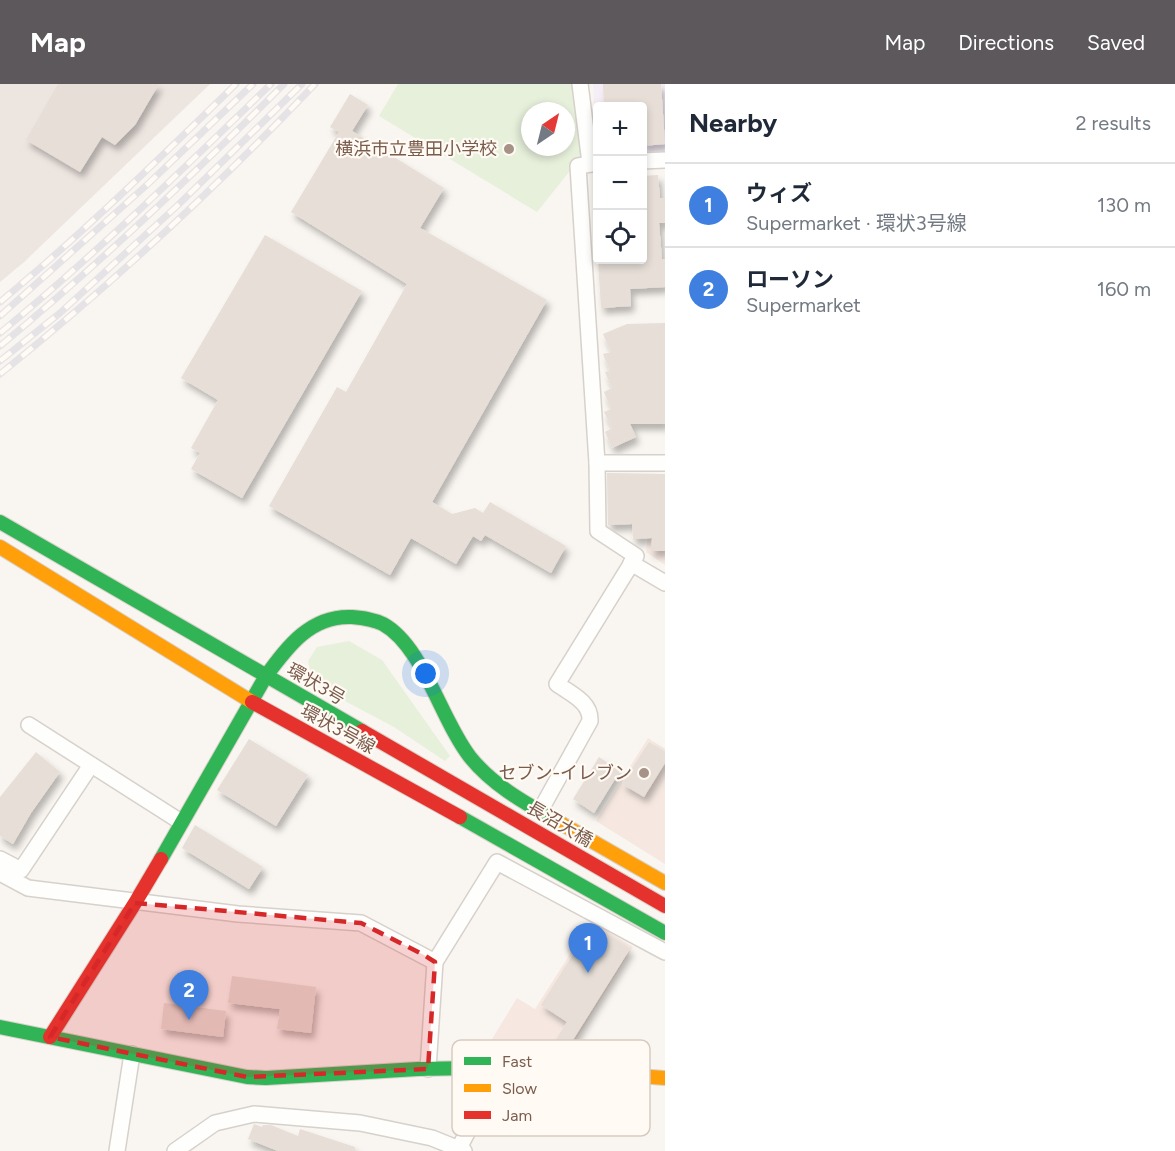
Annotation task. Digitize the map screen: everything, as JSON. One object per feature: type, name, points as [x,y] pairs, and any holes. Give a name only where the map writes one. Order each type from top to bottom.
[{"type":"street","points":[[580,84],[593,157]]},
{"type":"street","points":[[647,161],[665,160]]},
{"type":"street","points":[[540,811],[590,721],[590,712],[585,704],[557,684],[636,556],[598,531],[597,464],[578,166],[593,163]]},
{"type":"street","points":[[597,464],[665,462]]},
{"type":"street","name":"環状3号","points":[[0,522],[436,775]]},
{"type":"street","name":"環状3号線","points":[[0,547],[51,576],[162,648],[252,702],[665,933]]},
{"type":"street","points":[[631,563],[665,583]]},
{"type":"street","points":[[50,1037],[135,903],[266,676],[290,642],[304,629],[332,618],[351,616],[379,623],[392,631],[405,642],[418,660],[453,733],[483,771],[540,811],[665,883]]},
{"type":"street","points":[[29,725],[181,822]]},
{"type":"street","points":[[0,859],[21,870],[91,765]]},
{"type":"street","name":"長沼大橋","points":[[436,775],[665,906]]},
{"type":"street","points":[[428,1069],[435,962],[497,862],[665,952]]},
{"type":"street","points":[[0,873],[28,888],[135,903],[238,914],[361,922],[435,962]]},
{"type":"street","points":[[0,1027],[247,1077],[452,1068]]},
{"type":"street","points":[[117,1151],[132,1054]]},
{"type":"street","points":[[650,1076],[665,1078]]},
{"type":"street","points":[[175,1151],[215,1123],[254,1114],[360,1122],[432,1138],[462,1150],[468,1136]]},
{"type":"highlighted area","points":[[135,903],[361,923],[424,955],[435,962],[428,1069],[247,1077],[50,1037]]},
{"type":"shaded area","points":[[0,84],[210,84],[24,262],[0,282]]},
{"type":"shaded area","points":[[593,84],[665,84],[665,154],[647,155],[647,102],[594,102]]},
{"type":"shaded area","points":[[649,523],[665,523],[665,565],[646,552]]},
{"type":"shaded area","points":[[648,738],[665,749],[665,864],[596,821]]},
{"type":"shaded area","points":[[591,921],[633,947],[576,1040],[491,1040],[517,998],[535,1009]]},
{"type":"green space","name":"横浜市立豊田小学校","points":[[398,84],[579,84],[585,152],[537,212],[379,116]]},
{"type":"green space","points":[[349,641],[382,660],[450,756],[445,761],[394,727],[345,701],[311,674],[308,661],[317,647]]},
{"type":"building","points":[[58,84],[159,84],[135,125],[115,145],[102,137],[80,172],[26,140]]},
{"type":"building","points":[[603,84],[661,84],[665,144],[647,146],[647,102],[604,102]]},
{"type":"building","points":[[350,94],[368,105],[352,131],[444,188],[420,228],[547,300],[432,502],[452,514],[475,508],[483,513],[490,502],[566,546],[551,573],[485,535],[481,541],[473,536],[456,564],[411,538],[390,575],[269,506],[337,387],[346,392],[407,284],[291,212],[339,132],[330,127]]},
{"type":"building","points":[[658,175],[660,198],[665,198],[665,223],[659,223],[662,259],[665,259],[665,287],[630,289],[631,306],[601,308],[598,264],[647,264],[647,176]]},
{"type":"building","points":[[265,235],[362,291],[242,498],[191,469],[200,453],[191,448],[218,400],[181,378]]},
{"type":"building","points":[[665,323],[665,424],[630,424],[636,437],[612,448],[605,432],[612,428],[604,412],[611,409],[604,392],[612,388],[605,372],[610,371],[603,354],[611,352],[603,334],[627,324]]},
{"type":"building","points":[[607,473],[665,474],[665,551],[651,551],[652,538],[633,539],[632,524],[608,525]]},
{"type":"building","points":[[249,739],[308,775],[276,826],[217,790]]},
{"type":"building","name":"セブン-イレブン","points":[[649,742],[665,752],[665,763],[644,797],[622,784]]},
{"type":"building","points":[[36,752],[60,772],[31,813],[13,844],[0,836],[0,797]]},
{"type":"building","points":[[599,757],[620,771],[594,813],[573,799]]},
{"type":"building","points":[[195,825],[263,867],[249,889],[182,848]]},
{"type":"building","points":[[592,924],[630,949],[573,1040],[556,1040],[567,1022],[541,1005]]},
{"type":"building","points":[[232,976],[316,987],[311,1033],[277,1029],[280,1009],[228,1003]]},
{"type":"building","points":[[164,1003],[226,1011],[223,1037],[161,1029]]},
{"type":"building","points":[[254,1124],[262,1127],[271,1125],[298,1136],[300,1129],[355,1147],[355,1151],[278,1151],[248,1139]]},
{"type":"railway","points":[[0,302],[90,223],[236,84]]},
{"type":"railway","points":[[0,316],[149,183],[253,84]]},
{"type":"railway","points":[[0,333],[172,180],[271,84]]},
{"type":"railway","points":[[0,346],[145,218],[284,84]]},
{"type":"railway","points":[[0,361],[60,313],[177,206],[302,84]]},
{"type":"railway","points":[[0,374],[123,270],[240,160],[315,84]]},
{"type":"traffic: fast","points":[[0,522],[362,731]]},
{"type":"traffic: fast","points":[[161,859],[266,676],[302,635],[324,621],[337,618],[352,617],[372,620],[383,624],[397,635],[420,666],[460,742],[479,768],[501,786],[562,824]]},
{"type":"traffic: fast","points":[[460,817],[665,933]]},
{"type":"traffic: fast","points":[[0,1027],[247,1077],[266,1078],[452,1068]]},
{"type":"traffic: slow","points":[[0,547],[252,702]]},
{"type":"traffic: slow","points":[[562,824],[665,883]]},
{"type":"traffic: slow","points":[[650,1077],[665,1078]]},
{"type":"traffic: jam","points":[[252,702],[460,817]]},
{"type":"traffic: jam","points":[[362,731],[665,906]]},
{"type":"traffic: jam","points":[[50,1037],[161,859]]},
{"type":"place","name":"横浜市立豊田小学校","points":[[509,149]]},
{"type":"place","name":"セブン-イレブン","points":[[644,773]]},
{"type":"place","name":"ウィズ","points":[[588,973]]},
{"type":"place","name":"ローソン","points":[[189,1020]]}]
